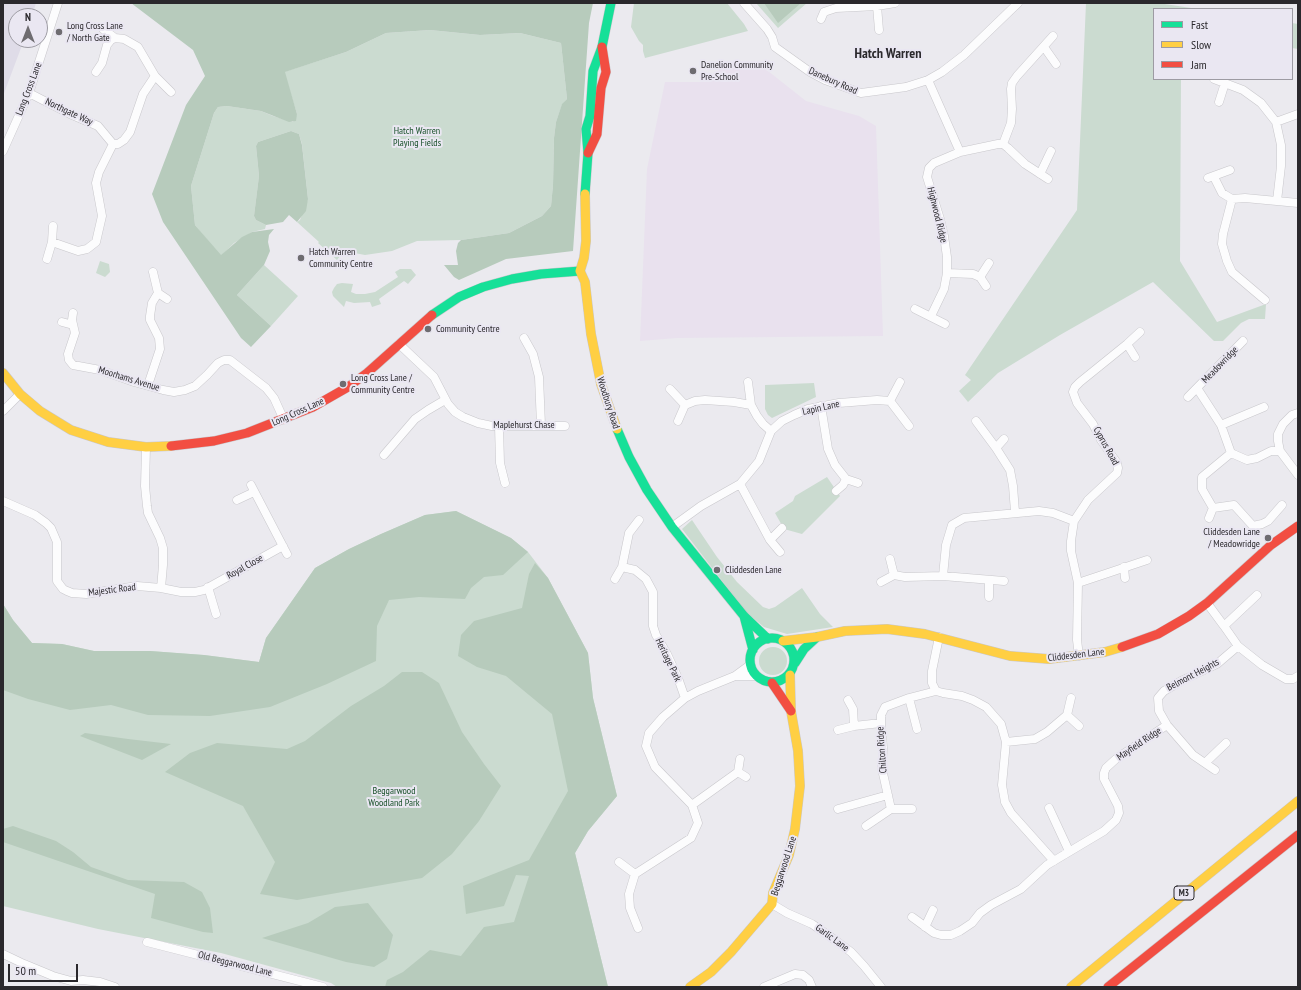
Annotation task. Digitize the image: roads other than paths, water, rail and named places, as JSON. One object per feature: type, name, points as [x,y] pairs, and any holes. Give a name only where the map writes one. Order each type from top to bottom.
[{"type":"main road","points":[[580,271],[584,258],[586,241],[588,153],[586,129],[590,116],[593,71],[602,47],[611,3]]},
{"type":"main road","points":[[588,153],[597,134],[601,88],[606,72],[602,47]]},
{"type":"main road","name":"Long Cross Lane","points":[[3,373],[20,394],[54,421],[70,430],[108,442],[146,447],[183,445],[221,439],[247,433],[284,420],[313,407],[348,387],[425,320],[459,297],[483,287],[526,276],[580,271]]},
{"type":"main road","name":"Woodbury Road","points":[[580,271],[585,282],[596,364],[609,409],[622,442],[637,473],[672,527],[744,616],[768,638]]},
{"type":"main road","name":"Cliddesden Lane","points":[[783,641],[817,637],[845,631],[873,629],[912,632],[939,637],[997,654],[1048,659],[1079,656],[1118,648],[1158,634],[1207,603],[1270,545],[1298,526]]},
{"type":"main road","name":"Woodbury Road","points":[[744,616],[753,650]]},
{"type":"main road","points":[[795,663],[792,649],[783,641],[778,639],[768,638],[758,643],[750,658],[750,665],[757,676],[764,681],[772,683],[784,680],[792,672],[795,663],[804,649],[817,637]]},
{"type":"main road","name":"Beggarwood Lane","points":[[690,987],[711,972],[731,952],[772,904],[773,893],[792,844],[798,807],[799,761],[797,738],[791,711],[790,675]]},
{"type":"main road","name":"Beggarwood Lane","points":[[772,683],[791,711]]},
{"type":"main road","name":"M3","points":[[1071,987],[1298,800]]},
{"type":"main road","name":"M3","points":[[1108,987],[1298,835]]},
{"type":"street","name":"Long Cross Lane","points":[[3,152],[29,93],[58,3]]},
{"type":"street","name":"Danebury Road","points":[[744,3],[767,29],[772,37],[775,47],[810,72],[825,80],[861,93],[899,88],[928,80],[956,63],[1018,3]]},
{"type":"street","points":[[821,19],[824,12],[836,8],[877,6],[895,3]]},
{"type":"street","points":[[877,6],[879,30]]},
{"type":"street","points":[[103,29],[115,38],[124,39],[138,47],[155,76],[171,92]]},
{"type":"street","points":[[1048,179],[1025,164],[1003,144],[1011,123],[1012,83],[1053,36]]},
{"type":"street","points":[[96,72],[102,63],[106,46],[115,38]]},
{"type":"street","points":[[1044,47],[1056,64]]},
{"type":"street","points":[[52,242],[78,251],[87,249],[96,242],[102,216],[96,183],[99,172],[113,144],[118,144],[124,140],[130,132],[143,94],[155,76]]},
{"type":"street","points":[[928,80],[960,152]]},
{"type":"street","points":[[1216,80],[1244,90],[1262,103],[1276,122],[1281,145],[1282,166],[1278,201]]},
{"type":"street","points":[[1219,102],[1224,83]]},
{"type":"street","name":"Northgate Way","points":[[29,93],[70,114],[98,126],[113,144]]},
{"type":"street","points":[[1276,122],[1298,114]]},
{"type":"street","name":"Highwood Ridge","points":[[931,316],[944,289],[947,273],[947,257],[940,219],[928,177],[929,168],[934,163],[960,152],[1003,144]]},
{"type":"street","points":[[1040,174],[1051,151]]},
{"type":"street","points":[[1230,170],[1211,177],[1222,194],[1232,199],[1245,198],[1298,203]]},
{"type":"street","points":[[1232,199],[1222,244],[1226,261],[1232,272],[1252,287],[1265,300]]},
{"type":"street","points":[[47,259],[52,242],[53,226]]},
{"type":"street","points":[[980,277],[989,263]]},
{"type":"street","points":[[153,272],[158,293],[167,299]]},
{"type":"street","points":[[947,273],[973,274],[980,277],[986,286]]},
{"type":"street","points":[[1248,295],[1252,287]]},
{"type":"street","points":[[148,385],[160,349],[160,342],[150,320],[152,303],[158,293]]},
{"type":"street","points":[[915,309],[945,324]]},
{"type":"street","name":"Moorhams Avenue","points":[[73,313],[75,333],[68,354],[69,360],[73,364],[100,370],[134,382],[168,391],[185,390],[199,383],[218,363],[224,360],[230,360],[266,388],[274,398],[284,420]]},
{"type":"street","points":[[62,322],[73,325]]},
{"type":"street","name":"Cyprus Road","points":[[1079,656],[1077,640],[1078,583],[1071,551],[1074,521],[1088,500],[1117,473],[1118,468],[1117,463],[1101,440],[1093,424],[1077,403],[1073,392],[1075,387],[1080,382],[1140,332]]},
{"type":"street","points":[[524,338],[533,354],[540,377],[541,425]]},
{"type":"street","name":"Meadowridge","points":[[1188,397],[1243,341]]},
{"type":"street","name":"Maplehurst Chase","points":[[399,344],[434,377],[445,400],[455,412],[463,417],[478,423],[499,426],[565,426]]},
{"type":"street","points":[[1126,344],[1135,357]]},
{"type":"street","points":[[748,382],[751,405],[763,424],[771,431]]},
{"type":"street","points":[[900,382],[890,401],[910,426]]},
{"type":"street","name":"Meadowridge","points":[[1197,388],[1221,425],[1231,453]]},
{"type":"street","points":[[670,389],[685,405]]},
{"type":"street","points":[[3,411],[20,394]]},
{"type":"street","points":[[384,455],[415,420],[445,400]]},
{"type":"street","points":[[678,421],[685,405],[695,401],[705,400],[734,402],[751,405]]},
{"type":"street","name":"Lapin Lane","points":[[672,527],[701,506],[740,484],[759,461],[771,431],[782,421],[794,415],[821,406],[877,400],[890,401]]},
{"type":"street","points":[[821,406],[828,449],[835,465],[846,479],[858,483]]},
{"type":"street","points":[[1221,425],[1264,407]]},
{"type":"street","points":[[1298,413],[1292,415],[1283,424],[1278,434],[1280,451],[1298,476]]},
{"type":"street","points":[[976,421],[1010,470],[1015,512]]},
{"type":"street","points":[[499,426],[500,463],[506,483]]},
{"type":"street","points":[[996,448],[1004,439]]},
{"type":"street","points":[[146,447],[145,486],[148,513],[163,548],[161,588]]},
{"type":"street","points":[[1213,508],[1202,489],[1202,477],[1231,453],[1247,460],[1258,458],[1270,451],[1280,451]]},
{"type":"street","points":[[836,491],[843,485],[846,479]]},
{"type":"street","points":[[740,484],[770,540],[780,552]]},
{"type":"street","points":[[237,500],[252,489],[287,554]]},
{"type":"street","name":"Majestic Road","points":[[3,501],[35,515],[51,528],[56,542],[57,581],[63,589],[72,593],[86,594],[138,586],[161,588]]},
{"type":"street","points":[[1213,508],[1234,505],[1253,526],[1268,521],[1282,505]]},
{"type":"street","points":[[1209,518],[1213,508]]},
{"type":"street","points":[[943,576],[946,544],[952,525],[964,518],[1015,512],[1039,511],[1053,512],[1074,521]]},
{"type":"street","points":[[615,579],[622,566],[630,533],[639,520]]},
{"type":"street","points":[[770,540],[782,528]]},
{"type":"street","name":"Royal Close","points":[[161,588],[187,592],[200,591],[283,546]]},
{"type":"street","points":[[890,559],[894,575]]},
{"type":"street","points":[[1078,583],[1147,560]]},
{"type":"street","name":"Heritage Park","points":[[622,566],[635,570],[646,579],[654,592],[653,626],[678,678],[685,698]]},
{"type":"street","points":[[1124,567],[1126,578]]},
{"type":"street","points":[[881,582],[894,575],[905,577],[943,576],[1004,581]]},
{"type":"street","points":[[988,580],[988,597]]},
{"type":"street","points":[[208,588],[216,614]]},
{"type":"street","points":[[1224,626],[1257,595]]},
{"type":"street","points":[[1207,603],[1238,646],[1262,665],[1286,679],[1293,679],[1298,676]]},
{"type":"street","points":[[939,637],[932,671],[932,684],[936,691],[962,696],[986,707],[1001,724],[1006,742],[1002,785],[1005,802],[1011,813],[1054,861]]},
{"type":"street","name":"Belmont Heights","points":[[1215,770],[1193,755],[1167,724],[1159,711],[1158,698],[1164,691],[1183,680],[1217,664],[1238,646]]},
{"type":"street","points":[[638,928],[630,908],[629,894],[635,874],[691,838],[698,823],[692,805],[655,767],[646,746],[649,733],[663,717],[685,698],[735,676],[750,665]]},
{"type":"street","points":[[735,676],[757,676]]},
{"type":"street","name":"Chilton Ridge","points":[[891,809],[882,769],[883,748],[880,723],[881,715],[885,707],[909,698],[936,691]]},
{"type":"street","points":[[909,698],[916,729]]},
{"type":"street","points":[[1006,742],[1035,739],[1047,732],[1067,715],[1071,698]]},
{"type":"street","points":[[848,700],[853,709],[854,726]]},
{"type":"street","points":[[1067,715],[1079,726]]},
{"type":"street","points":[[838,730],[854,726],[880,723]]},
{"type":"street","name":"Mayfield Ridge","points":[[912,917],[934,933],[951,935],[960,931],[972,923],[980,913],[991,905],[1021,889],[1047,865],[1104,830],[1116,820],[1119,813],[1118,806],[1104,780],[1106,768],[1117,758],[1167,724]]},
{"type":"street","points":[[1204,763],[1226,743]]},
{"type":"street","points":[[692,805],[738,772],[740,759]]},
{"type":"street","points":[[738,772],[746,777]]},
{"type":"street","points":[[838,808],[888,795]]},
{"type":"street","points":[[1049,808],[1069,851]]},
{"type":"street","points":[[866,826],[891,809],[912,809]]},
{"type":"street","points":[[619,862],[635,874]]},
{"type":"street","name":"Garlic Lane","points":[[772,904],[787,913],[812,924],[851,952],[881,987]]},
{"type":"street","points":[[925,927],[933,910]]},
{"type":"street","name":"Old Beggarwood Lane","points":[[147,942],[323,987]]},
{"type":"street","points":[[3,954],[53,976],[71,981],[83,980],[100,982],[115,987]]},
{"type":"street","points":[[764,987],[795,974],[803,975],[809,980],[812,987]]},
{"type":"place","name":"Long Cross Lane / North Gate","points":[[59,32]]},
{"type":"place","name":"Danelion Community Pre-School","points":[[693,71]]},
{"type":"place","name":"Hatch Warren Community Centre","points":[[301,258]]},
{"type":"place","name":"Community Centre","points":[[428,329]]},
{"type":"place","name":"Long Cross Lane / Community Centre","points":[[343,384]]},
{"type":"place","name":"Cliddesden Lane / Meadowridge","points":[[1268,538]]},
{"type":"place","name":"Cliddesden Lane","points":[[717,570]]},
{"type":"district","name":"Hatch Warren","points":[[888,54]]},
{"type":"park label","name":"Hatch Warren Playing Fields","points":[[417,136]]},
{"type":"park label","name":"Beggarwood Woodland Park","points":[[394,796]]}]
